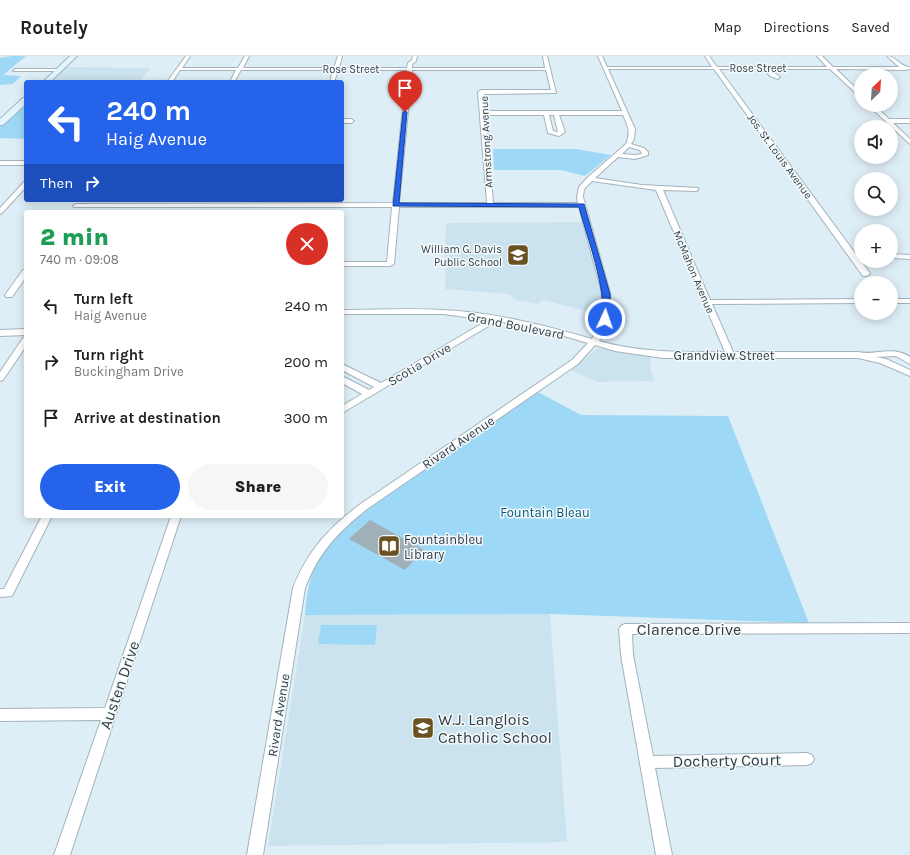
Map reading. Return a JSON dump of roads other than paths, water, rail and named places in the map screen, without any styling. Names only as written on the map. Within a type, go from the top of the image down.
[{"type":"street","points":[[48,80],[74,56]]},
{"type":"street","points":[[170,80],[188,56]]},
{"type":"street","points":[[233,80],[247,56]]},
{"type":"street","points":[[333,80],[340,56]]},
{"type":"street","points":[[407,56],[406,61],[410,66]]},
{"type":"street","points":[[344,264],[390,264],[410,66],[414,62],[415,56]]},
{"type":"street","name":"Armstrong Avenue","points":[[490,205],[481,92],[554,92],[545,56]]},
{"type":"street","points":[[600,56],[632,129],[631,139],[628,145],[642,149],[645,152],[645,155],[642,157],[618,155]]},
{"type":"street","name":"Jos. St. Louis Avenue","points":[[707,56],[866,274]]},
{"type":"street","points":[[820,56],[854,89]]},
{"type":"street","points":[[890,56],[907,68],[910,72]]},
{"type":"street","name":"Rose Street","points":[[178,69],[336,69],[410,66],[548,69]]},
{"type":"street","name":"Rose Street","points":[[605,68],[907,68]]},
{"type":"street","points":[[765,68],[772,75],[778,78]]},
{"type":"street","points":[[15,70],[59,70]]},
{"type":"street","points":[[0,123],[24,102]]},
{"type":"street","points":[[482,112],[625,113]]},
{"type":"street","points":[[878,112],[886,120]]},
{"type":"street","points":[[546,113],[550,132],[559,134],[562,132],[556,113]]},
{"type":"street","points":[[344,121],[351,121]]},
{"type":"street","points":[[898,121],[910,121]]},
{"type":"street","points":[[898,131],[910,142]]},
{"type":"street","name":"Rivard Avenue","points":[[255,855],[299,588],[313,555],[335,530],[363,507],[575,362],[587,350],[605,319],[607,309],[606,294],[580,198],[581,188],[589,179],[628,145]]},
{"type":"street","points":[[0,163],[24,163]]},
{"type":"street","points":[[589,179],[635,187],[659,189],[696,189]]},
{"type":"street","points":[[0,212],[24,185]]},
{"type":"street","name":"McMahon Avenue","points":[[659,189],[730,355]]},
{"type":"street","points":[[74,209],[161,206],[582,205]]},
{"type":"street","points":[[898,256],[910,256]]},
{"type":"street","points":[[9,295],[24,275]]},
{"type":"street","points":[[898,301],[910,301]]},
{"type":"street","points":[[707,302],[854,302]]},
{"type":"street","name":"Grand Boulevard","points":[[344,312],[443,312],[496,318],[541,327],[592,342]]},
{"type":"street","name":"Scotia Drive","points":[[344,409],[496,318]]},
{"type":"street","points":[[0,333],[24,332]]},
{"type":"street","name":"Grandview Street","points":[[592,342],[615,348],[663,354],[858,355],[887,352],[898,353],[910,361]]},
{"type":"street","points":[[0,378],[24,343]]},
{"type":"street","name":"Grandview Street","points":[[858,355],[883,362],[910,373]]},
{"type":"street","points":[[344,367],[380,386]]},
{"type":"street","points":[[344,380],[369,394]]},
{"type":"street","points":[[0,592],[8,593],[46,518]]},
{"type":"street","name":"Austen Drive","points":[[62,855],[175,518]]},
{"type":"street","name":"Clarence Drive","points":[[664,855],[627,655],[625,629],[910,628]]},
{"type":"street","points":[[0,715],[109,714]]},
{"type":"street","name":"Docherty Court","points":[[647,762],[807,759]]},
{"type":"place","name":"William G. Davis Public School","points":[[518,255]]},
{"type":"place","name":"Fountainbleu Library","points":[[389,546]]},
{"type":"place","name":"W.J. Langlois Catholic School","points":[[423,728]]},
{"type":"park label","name":"Fountain Bleau","points":[[545,512]]}]
